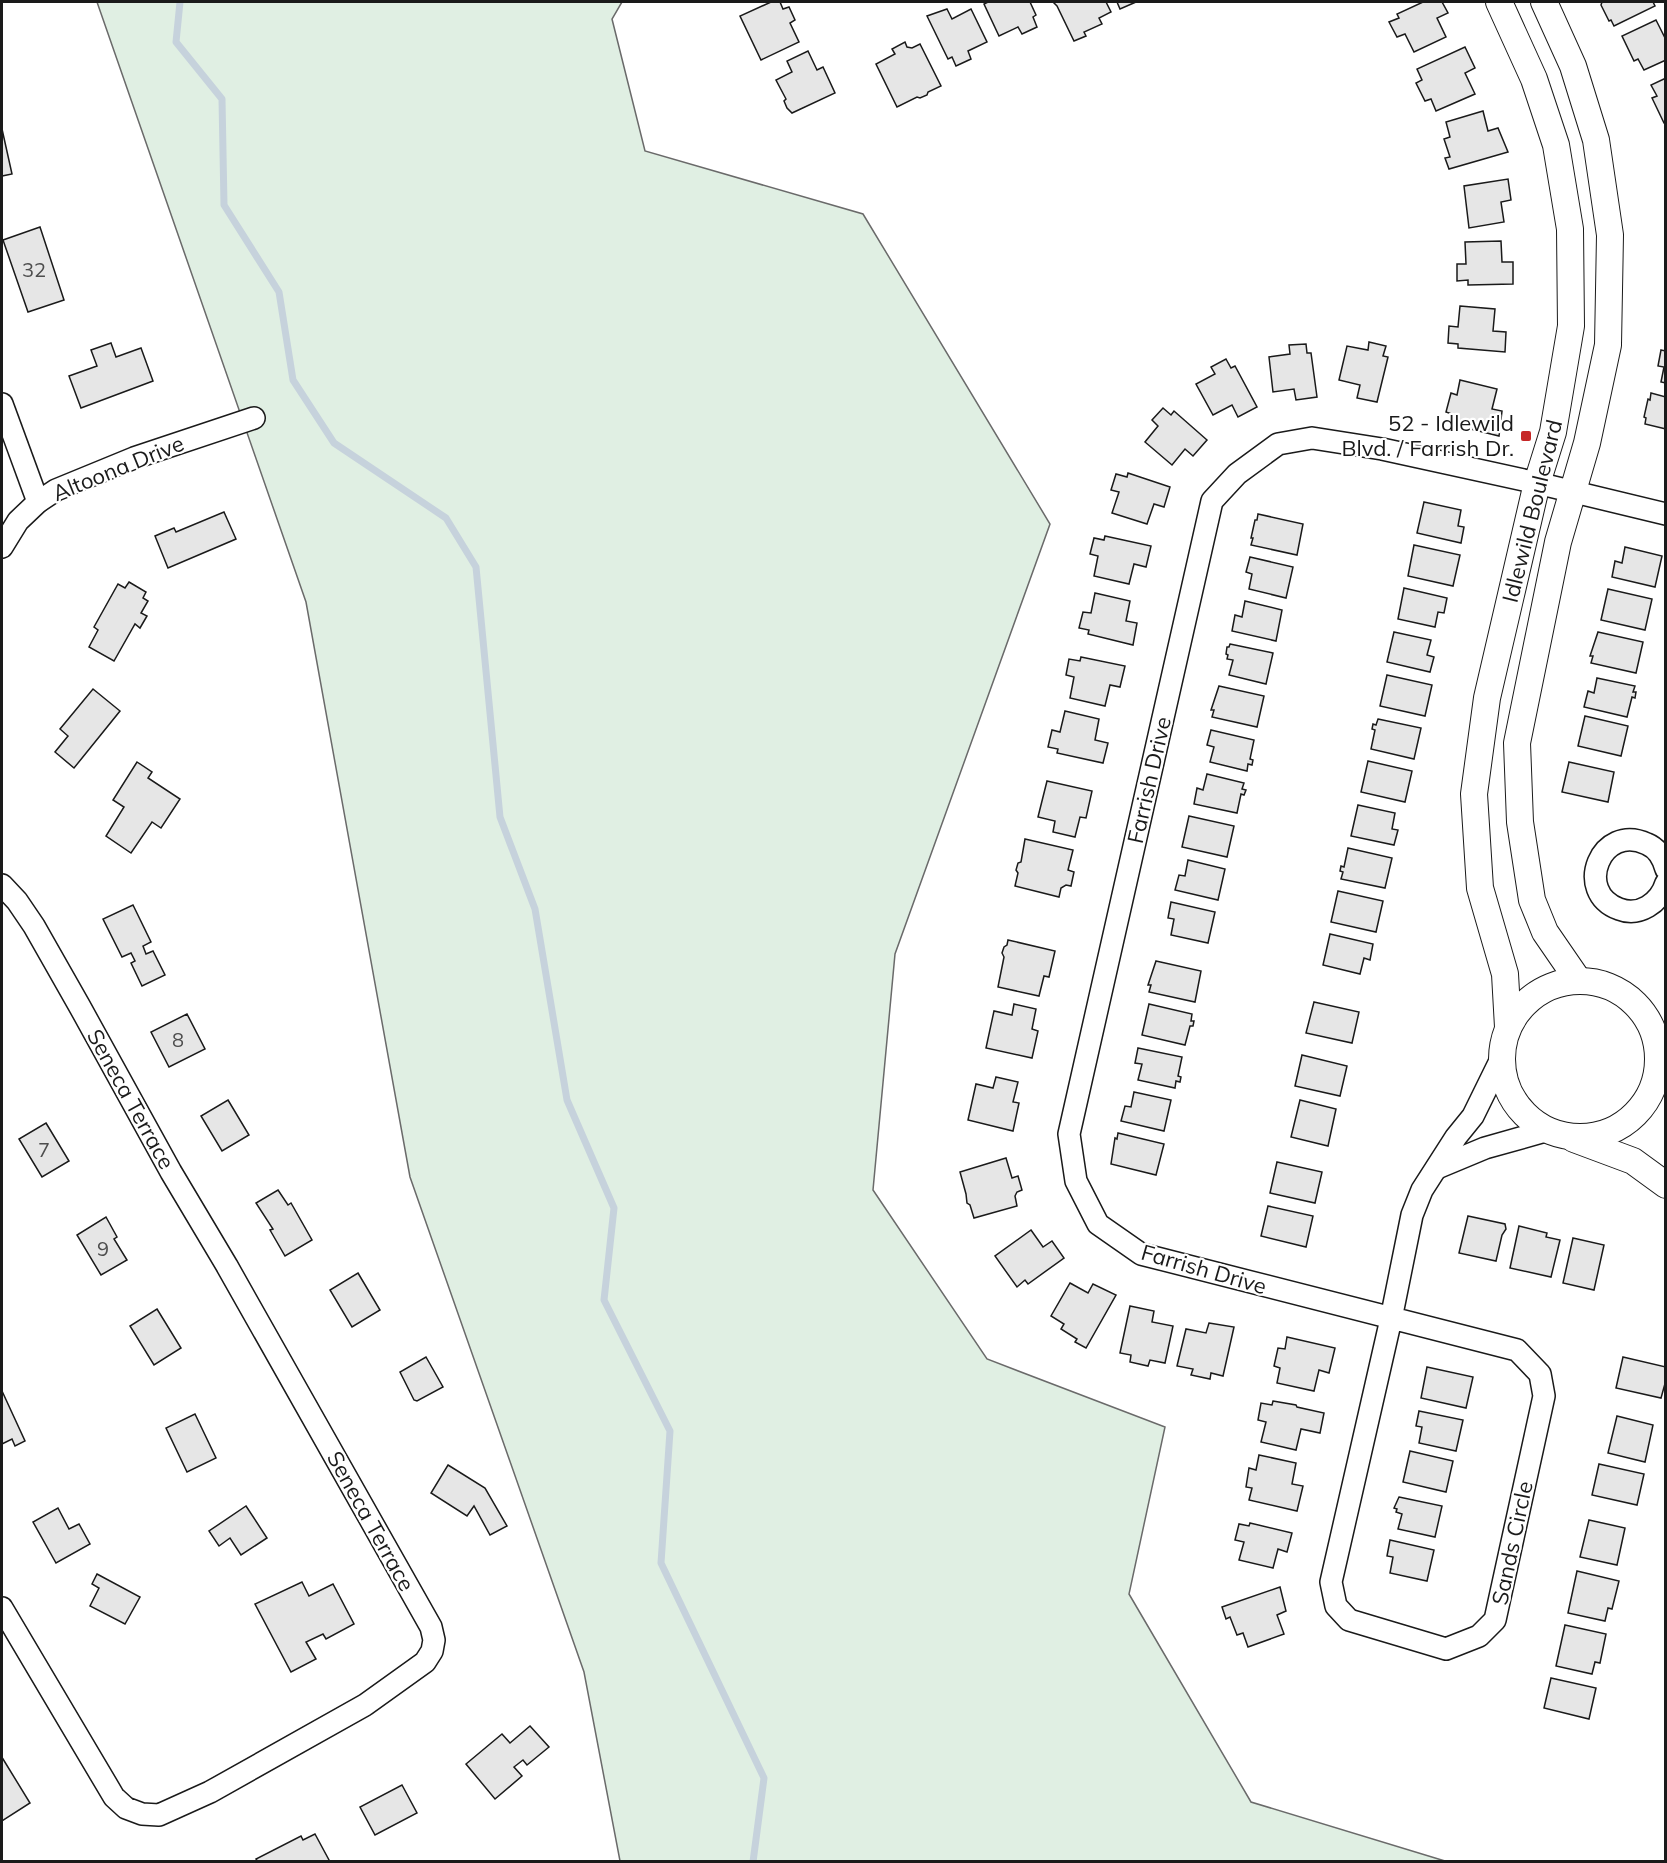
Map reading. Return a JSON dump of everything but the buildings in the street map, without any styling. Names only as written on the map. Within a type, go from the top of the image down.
[{"type":"street","name":"Idlewild Boulevard","points":[[1499,2],[1534,79],[1556,145],[1570,230],[1571,326],[1553,432],[1537,483],[1487,698],[1474,794],[1480,888],[1505,974],[1508,1027]]},
{"type":"street","name":"Idlewild Boulevard","points":[[1544,2],[1574,66],[1596,140],[1610,235],[1608,345],[1574,492],[1558,542],[1517,743],[1520,822],[1533,900],[1545,932],[1578,980]]},
{"type":"street","points":[[2,404],[38,502]]},
{"type":"street","name":"Altoona Drive","points":[[2,547],[18,521],[38,502],[56,490],[134,458],[254,418]]},
{"type":"street","name":"Farrish Drive","points":[[1391,1319],[1141,1254],[1098,1224],[1076,1181],[1069,1134],[1212,501],[1237,474],[1278,444],[1312,438],[1382,449],[1665,514]]},
{"type":"street","points":[[1663,855],[1639,840],[1627,840],[1615,843],[1605,850],[1598,860],[1595,872],[1600,895],[1608,904],[1630,912],[1652,905],[1660,897],[1665,883]]},
{"type":"street","name":"Seneca Terrace","points":[[2,885],[23,910],[80,1006],[171,1172],[227,1266],[431,1627],[434,1640],[432,1651],[425,1662],[365,1705],[210,1792],[159,1815],[142,1814],[126,1809],[114,1797],[2,1608]]},
{"type":"street","points":[[1665,1087],[1653,1029],[1641,1009],[1623,993],[1602,983],[1578,980],[1555,984],[1534,995],[1517,1011],[1508,1027],[1502,1059],[1506,1084],[1519,1108],[1538,1125],[1633,1161],[1665,1185]]},
{"type":"street","points":[[1437,1168],[1485,1148],[1556,1132],[1587,1137],[1610,1131],[1631,1118],[1647,1100],[1656,1077],[1658,1053]]},
{"type":"street","name":"Sands Circle","points":[[1391,1319],[1517,1350],[1539,1374],[1544,1396],[1495,1620],[1479,1636],[1446,1649],[1349,1620],[1336,1606],[1331,1582],[1391,1319],[1412,1215],[1422,1190],[1456,1137],[1473,1116],[1502,1059]]},
{"type":"green space","points":[[97,2],[622,2],[612,19],[645,151],[863,214],[1050,524],[895,954],[873,1190],[987,1359],[1165,1427],[1129,1594],[1251,1802],[1445,1861],[620,1861],[584,1672],[410,1177],[306,602]]},
{"type":"waterway","points":[[180,2],[176,42],[222,99],[224,205],[279,292],[293,380],[334,443],[446,518],[476,567],[500,817],[535,909],[567,1100],[614,1208],[604,1300],[670,1431],[661,1563],[764,1778],[753,1862]]},
{"type":"place","name":"52 - Idlewild Blvd. / Farrish Dr.","points":[[1526,436]]}]
